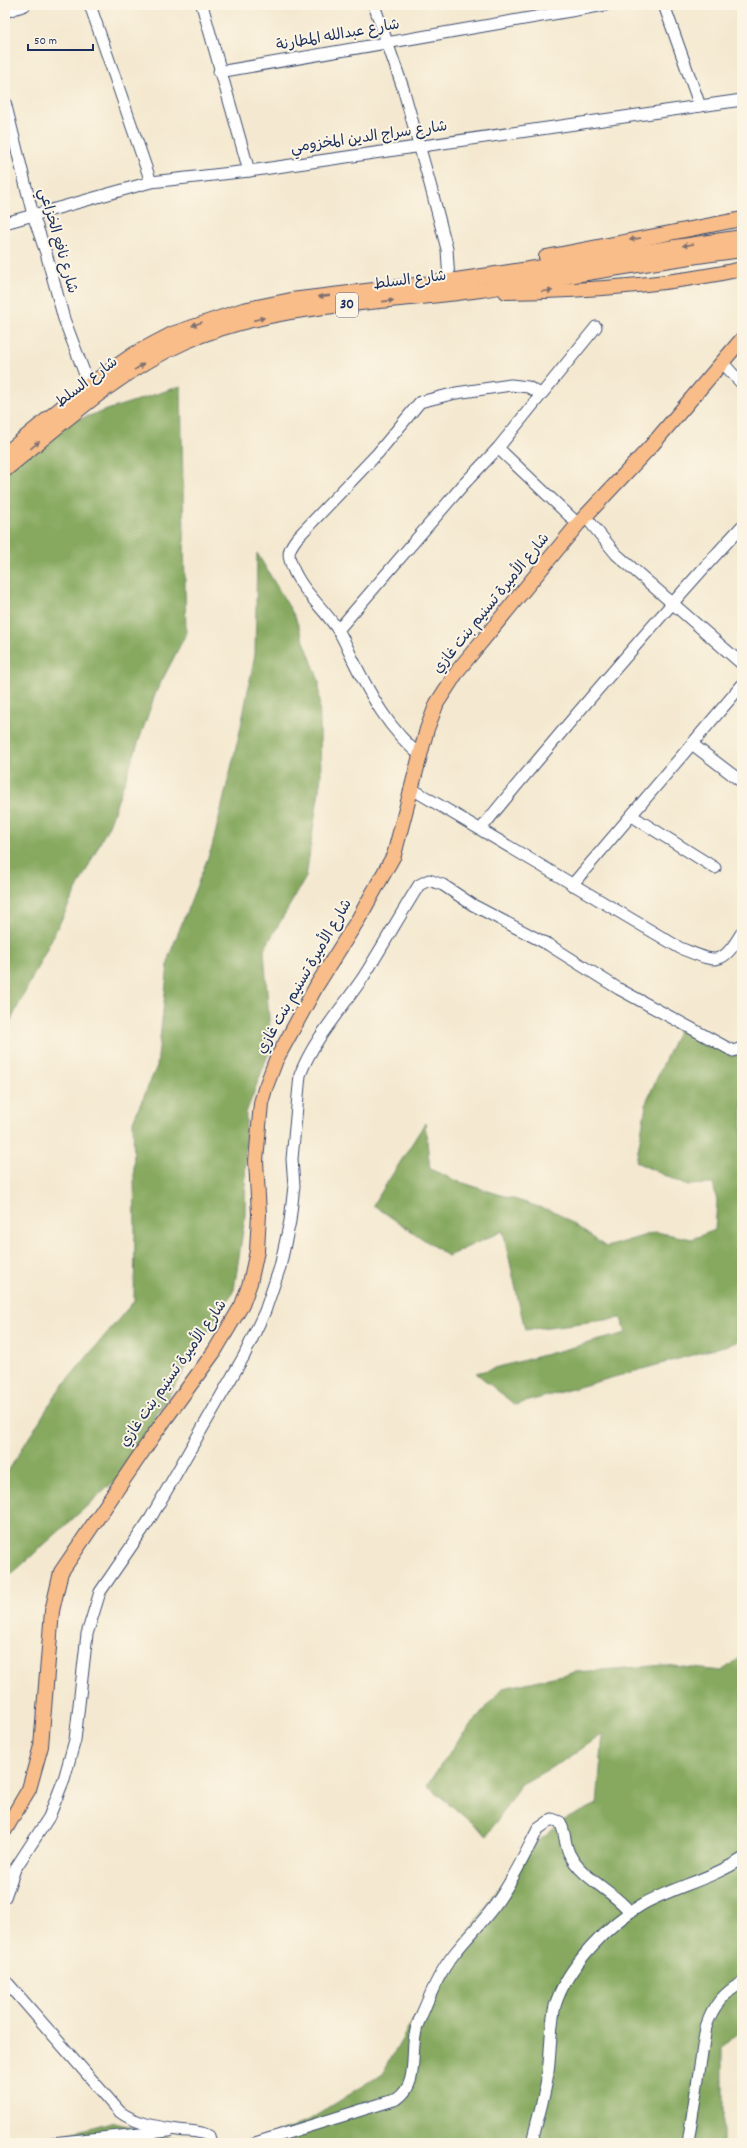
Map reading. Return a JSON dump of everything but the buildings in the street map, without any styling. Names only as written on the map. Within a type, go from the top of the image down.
[{"type":"main road","points":[[492,273],[526,261],[742,219]]},
{"type":"main road","name":"شارع السلط","points":[[5,470],[87,403],[154,357],[186,342],[222,328],[284,313],[480,290],[733,247],[742,237]]},
{"type":"main road","name":"شارع السلط","points":[[5,454],[89,385],[134,354],[172,334],[243,310],[291,300],[448,281],[492,273],[733,247]]},
{"type":"main road","points":[[480,290],[522,292],[602,289],[669,282],[742,269]]},
{"type":"main road","name":"شارع الأميرة تسنيم بنت غازي","points":[[5,1830],[29,1789],[42,1746],[52,1611],[62,1572],[153,1436],[214,1352],[242,1305],[250,1283],[257,1251],[259,1214],[256,1161],[261,1103],[265,1089],[276,1060],[317,986],[359,918],[391,860],[428,729],[437,703],[459,668],[582,520],[652,445],[742,339]]},
{"type":"street","points":[[5,12],[25,5]]},
{"type":"street","points":[[90,5],[151,182]]},
{"type":"street","points":[[202,5],[219,72],[248,171]]},
{"type":"street","points":[[374,5],[420,146],[447,249],[448,281]]},
{"type":"street","name":"شارع عبدالله المطارنة","points":[[219,72],[605,5]]},
{"type":"street","points":[[664,5],[700,106]]},
{"type":"street","points":[[738,101],[742,109]]},
{"type":"street","name":"شارع سراج الدين المخزومي","points":[[5,223],[151,182],[248,171],[738,101]]},
{"type":"street","name":"شارع نافع الخزاعي","points":[[5,102],[34,215],[64,319],[89,385]]},
{"type":"street","points":[[338,630],[463,485],[498,448],[596,327]]},
{"type":"street","points":[[722,362],[742,384]]},
{"type":"street","points":[[421,756],[405,743],[382,714],[338,630],[293,570],[288,554],[297,538],[378,453],[420,402],[456,393],[511,385],[528,388],[541,394]]},
{"type":"street","points":[[498,448],[582,520],[616,554],[742,664]]},
{"type":"street","points":[[481,829],[508,794],[672,603],[742,526]]},
{"type":"street","points":[[572,885],[742,685]]},
{"type":"street","points":[[692,744],[742,782]]},
{"type":"street","points":[[412,789],[680,948],[710,959],[723,958],[742,932]]},
{"type":"street","points":[[632,816],[714,868]]},
{"type":"street","points":[[5,1897],[15,1869],[49,1817],[64,1780],[75,1740],[87,1634],[100,1592],[150,1519],[244,1356],[265,1311],[280,1267],[290,1221],[294,1186],[292,1151],[300,1076],[305,1063],[320,1037],[363,977],[419,885],[429,880],[442,885],[474,905],[549,945],[619,989],[659,1011],[733,1051],[742,1048]]},
{"type":"street","points":[[255,2143],[398,2099],[408,2091],[413,2072],[412,2049],[416,2031],[437,1980],[453,1955],[499,1899],[538,1829],[547,1821],[552,1819],[560,1822],[570,1855],[576,1864],[596,1884],[622,1901],[630,1912]]},
{"type":"street","points":[[532,2143],[540,2116],[548,2074],[555,2006],[570,1974],[610,1928],[630,1912],[644,1904],[742,1859]]},
{"type":"street","points":[[5,1980],[120,2112],[134,2120],[178,2130],[205,2134],[209,2136],[212,2143]]},
{"type":"street","points":[[688,2143],[706,2027],[711,2012],[723,1998],[742,1983]]},
{"type":"street","points":[[52,2143],[178,2130]]},
{"type":"green space","points":[[181,386],[186,634],[156,692],[110,823],[5,1032],[5,452],[39,432]]},
{"type":"green space","points":[[257,553],[295,617],[319,681],[321,777],[306,877],[264,950],[271,1047],[246,1113],[245,1217],[234,1290],[117,1479],[5,1580],[5,1476],[58,1391],[134,1301],[135,1232],[133,1121],[157,1066],[169,956],[212,847],[240,731],[255,654]]},
{"type":"green space","points":[[683,1020],[732,1057],[742,1038],[742,1341],[515,1405],[476,1373],[626,1333],[621,1318],[525,1330],[503,1231],[448,1256],[373,1205],[425,1123],[430,1169],[457,1181],[558,1213],[606,1247],[656,1232],[692,1239],[715,1230],[717,1201],[713,1184],[685,1185],[636,1162],[647,1100]]},
{"type":"green space","points":[[742,1655],[742,2030],[723,2047],[723,2143],[244,2143],[306,2122],[382,2074],[416,2015],[470,1930],[522,1854],[566,1819],[597,1804],[603,1734],[567,1759],[520,1785],[487,1836],[427,1785],[459,1739],[503,1688],[576,1672],[664,1665],[722,1671]]},
{"type":"green space","points":[[111,2122],[196,2143],[44,2143],[60,2136]]}]
